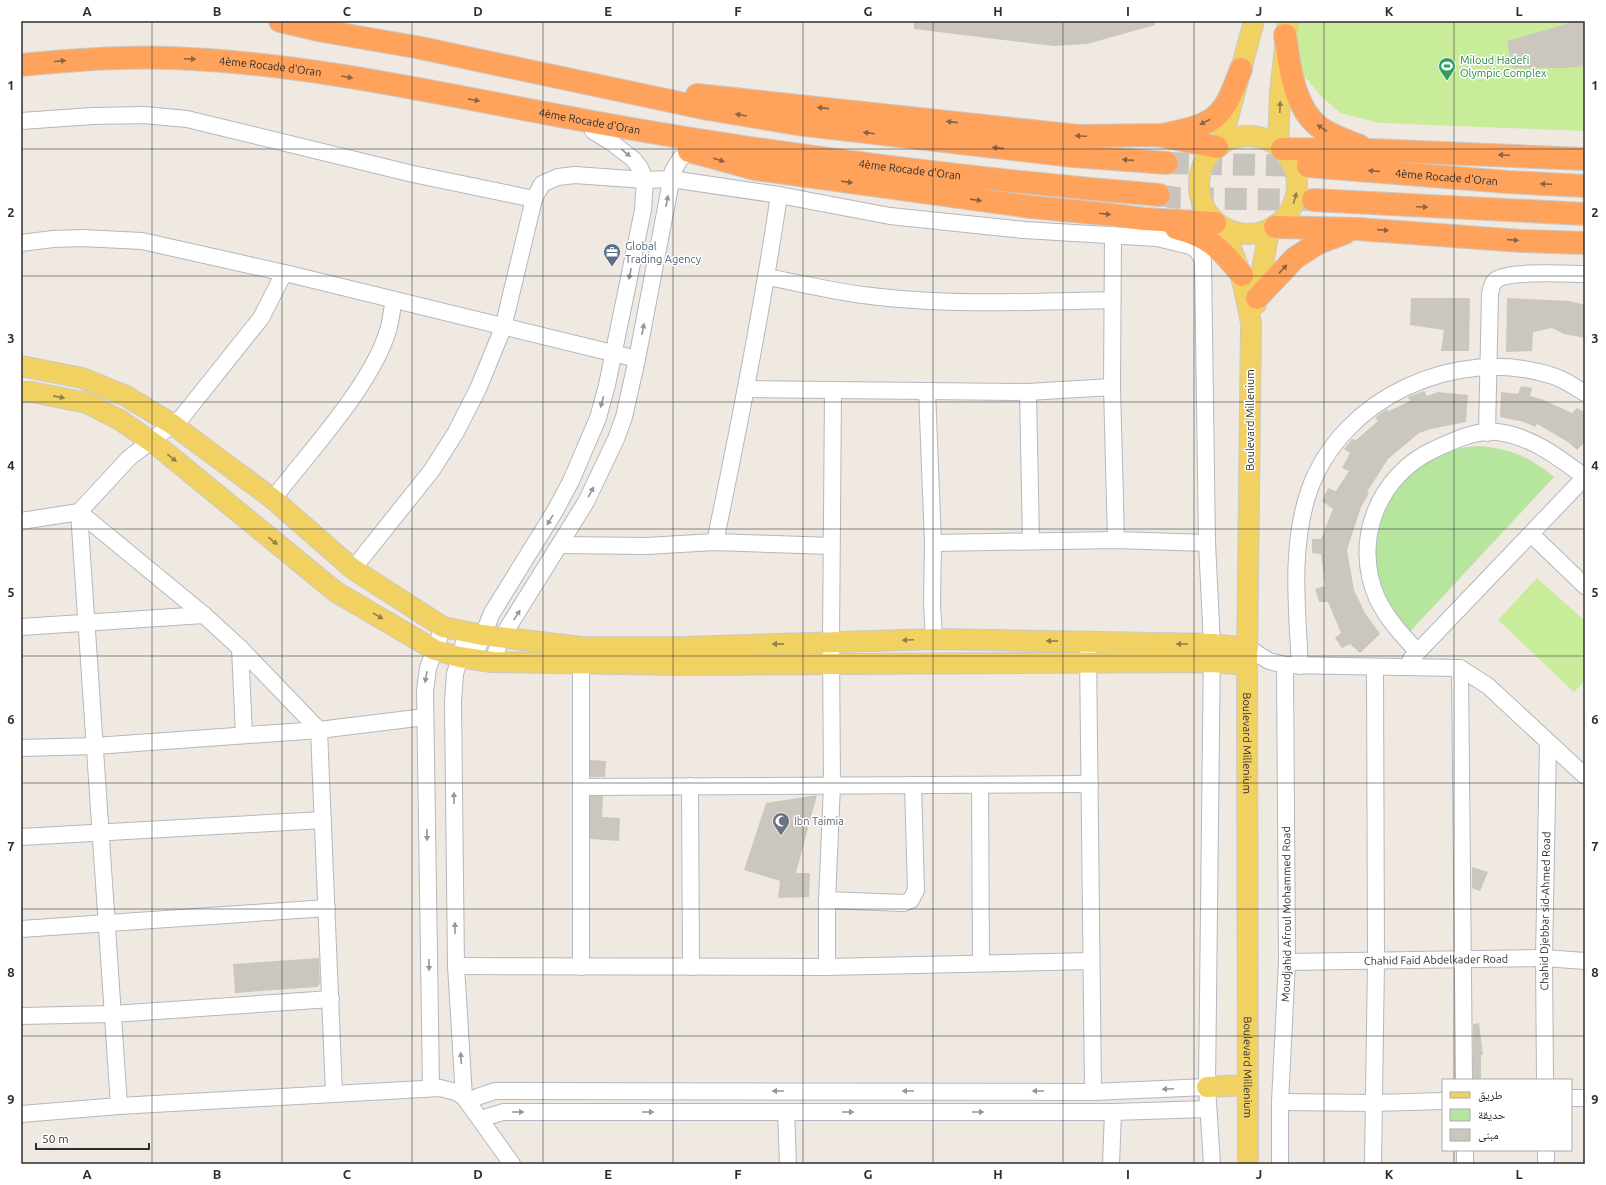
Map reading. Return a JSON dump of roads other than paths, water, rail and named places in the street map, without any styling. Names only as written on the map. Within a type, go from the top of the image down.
[{"type":"highway","points":[[280,21],[612,88],[708,109],[797,124],[1073,156],[1167,163]]},
{"type":"highway","points":[[1287,28],[1292,74],[1303,107],[1310,118],[1320,127],[1336,137],[1370,150]]},
{"type":"highway","name":"4ème Rocade d'Oran","points":[[21,65],[64,60],[169,58],[223,61],[284,67],[735,147],[999,181],[1159,195]]},
{"type":"highway","points":[[1157,136],[1193,128],[1210,121],[1222,112],[1230,100],[1242,69]]},
{"type":"highway","points":[[612,88],[730,97],[1079,136],[1157,136],[1219,146]]},
{"type":"highway","points":[[547,114],[568,124],[593,131],[690,151],[755,169],[1023,206],[1144,219],[1219,225]]},
{"type":"highway","points":[[1280,148],[1370,150],[1585,159]]},
{"type":"highway","name":"4ème Rocade d'Oran","points":[[1308,166],[1507,182],[1585,186]]},
{"type":"highway","points":[[1313,200],[1585,214]]},
{"type":"highway","points":[[1144,219],[1192,232],[1211,241],[1224,253],[1242,275]]},
{"type":"highway","points":[[1272,229],[1357,229],[1521,241],[1585,243]]},
{"type":"highway","points":[[1258,298],[1284,268],[1306,250],[1318,243],[1357,229]]},
{"type":"main road","points":[[1219,146],[1242,69],[1254,21]]},
{"type":"main road","points":[[1280,148],[1280,92],[1287,28]]},
{"type":"main road","points":[[1219,225],[1233,233],[1245,235],[1258,234],[1272,229],[1286,217],[1294,204],[1297,190],[1296,175],[1291,161],[1280,148],[1265,139],[1250,136],[1235,138],[1219,146],[1206,160],[1200,176],[1199,193],[1205,209],[1219,225],[1233,248],[1242,275],[1251,323]]},
{"type":"main road","points":[[1251,323],[1258,298],[1272,229]]},
{"type":"main road","name":"Boulevard Millenium","points":[[1248,1164],[1248,657],[1251,323]]},
{"type":"main road","points":[[21,366],[82,378],[126,396],[172,424],[273,499],[353,569],[443,627],[502,637],[581,655],[831,665],[1089,663],[1212,653]]},
{"type":"main road","points":[[21,392],[32,392],[87,402],[120,420],[150,441],[336,592],[435,650],[475,659],[934,639],[1087,641],[1248,657]]},
{"type":"main road","points":[[1207,1087],[1247,1085]]},
{"type":"street","points":[[21,121],[93,116],[144,115],[187,119],[413,174],[534,199]]},
{"type":"street","points":[[475,659],[475,633],[498,603],[538,541],[571,481],[598,418],[613,354],[643,210],[645,180],[640,168],[633,159],[611,142],[593,131]]},
{"type":"street","points":[[467,1100],[456,966],[453,702],[455,674],[502,637],[561,545],[597,482],[624,417],[637,359],[671,178],[676,165],[690,151]]},
{"type":"street","points":[[353,569],[436,464],[456,432],[478,389],[503,328],[534,199],[542,184],[558,177],[575,175],[645,180],[671,178],[780,195],[890,216],[1024,230],[1157,238],[1183,243],[1196,249],[1203,260],[1208,543],[1212,653],[1207,1087],[1212,1164]]},
{"type":"street","points":[[715,542],[767,277],[780,195]]},
{"type":"street","points":[[1113,235],[1111,300],[1116,540]]},
{"type":"street","points":[[21,242],[82,238],[142,241],[284,273],[503,328],[637,359]]},
{"type":"street","points":[[21,521],[79,512],[129,458],[182,417],[261,318],[284,273]]},
{"type":"street","points":[[1487,433],[1490,367],[1490,294],[1497,280],[1514,274],[1585,274]]},
{"type":"street","points":[[767,277],[863,295],[914,299],[1035,302],[1111,300]]},
{"type":"street","points":[[273,499],[362,382],[379,351],[389,328],[394,300]]},
{"type":"street","name":"Moudjahid Afroul Mohammed Road","points":[[1280,1164],[1280,1102],[1287,962],[1296,578],[1299,539],[1309,491],[1321,466],[1339,437],[1361,416],[1401,389],[1434,375],[1490,367],[1532,369],[1552,375],[1585,393]]},
{"type":"street","points":[[746,389],[1028,392],[1112,387]]},
{"type":"street","points":[[828,967],[827,900],[832,785],[831,546],[833,390]]},
{"type":"street","points":[[927,391],[933,543],[932,603],[934,639]]},
{"type":"street","points":[[1028,392],[1031,541]]},
{"type":"street","points":[[1403,667],[1585,477],[1553,453],[1523,438],[1497,432],[1453,440],[1419,456],[1394,478],[1378,502],[1371,524],[1368,550],[1371,577],[1377,598],[1390,622],[1417,651]]},
{"type":"street","points":[[79,512],[204,615],[240,648],[319,730],[334,1093]]},
{"type":"street","points":[[79,512],[119,1106]]},
{"type":"street","points":[[1531,534],[1585,586]]},
{"type":"street","points":[[933,543],[1116,540],[1208,543]]},
{"type":"street","points":[[561,545],[646,546],[715,542],[831,546]]},
{"type":"street","points":[[21,627],[204,615]]},
{"type":"street","points":[[431,1088],[425,717],[426,679],[443,627]]},
{"type":"street","points":[[1087,641],[1089,663],[1093,1092]]},
{"type":"street","points":[[240,648],[244,735]]},
{"type":"street","points":[[581,655],[581,967]]},
{"type":"street","points":[[1248,657],[1269,662],[1293,665],[1460,668],[1471,673],[1488,686],[1585,776]]},
{"type":"street","points":[[1373,1164],[1376,961],[1375,667]]},
{"type":"street","points":[[1460,668],[1464,1079]]},
{"type":"street","points":[[21,748],[95,746],[319,730],[425,717]]},
{"type":"street","name":"Chahid Djebbar sid-Ahmed Road","points":[[1545,1079],[1544,958],[1548,742]]},
{"type":"street","points":[[581,787],[1090,784]]},
{"type":"street","points":[[827,900],[904,903],[911,900],[916,890],[913,785]]},
{"type":"street","points":[[980,785],[981,962]]},
{"type":"street","points":[[690,786],[691,967]]},
{"type":"street","points":[[21,837],[323,820]]},
{"type":"street","points":[[21,929],[327,908]]},
{"type":"street","name":"Chahid Faid Abdelkader Road","points":[[1287,962],[1544,958],[1585,961]]},
{"type":"street","points":[[456,966],[828,967],[981,962],[1091,961]]},
{"type":"street","points":[[21,1016],[113,1014],[331,999]]},
{"type":"street","points":[[467,1100],[495,1091],[819,1090],[1093,1092],[1207,1087]]},
{"type":"street","points":[[21,1114],[119,1106],[431,1088],[448,1090],[467,1100],[512,1164]]},
{"type":"street","points":[[819,1090],[819,1112]]},
{"type":"street","points":[[1572,1098],[1585,1098]]},
{"type":"street","points":[[1280,1102],[1375,1103],[1442,1101]]},
{"type":"street","points":[[481,1119],[503,1112],[1113,1112],[1208,1109]]},
{"type":"street","points":[[786,1112],[788,1164]]},
{"type":"street","points":[[1112,1164],[1113,1112]]},
{"type":"street","points":[[1465,1151],[1465,1164]]},
{"type":"street","points":[[1546,1151],[1546,1164]]},
{"type":"tunnel","points":[[1167,163],[1308,166]]},
{"type":"tunnel","points":[[1159,195],[1177,198],[1313,200]]},
{"type":"place","name":"Miloud Hadefi Olympic Complex","points":[[1447,81]]},
{"type":"place","name":"Global Trading Agency","points":[[612,267]]},
{"type":"place","name":"Ibn Taimia","points":[[781,836]]}]
